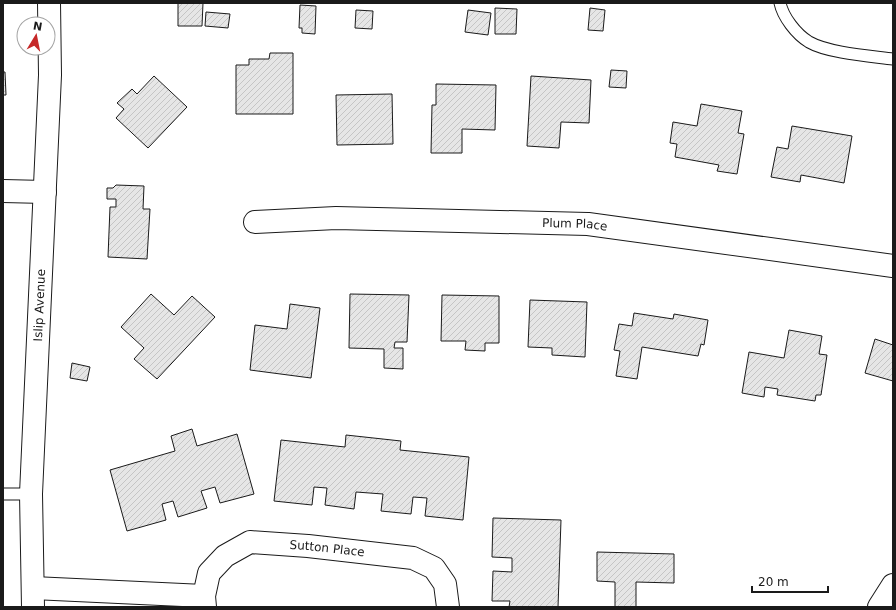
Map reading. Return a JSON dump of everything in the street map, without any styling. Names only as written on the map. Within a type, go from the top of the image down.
[{"type":"street","name":"Islip Avenue","points":[[33,598],[31,494],[50,75],[49,3]]},
{"type":"street","points":[[3,191],[45,192]]},
{"type":"street","name":"Plum Place","points":[[255,222],[336,218],[588,224],[893,266]]},
{"type":"street","name":"Sutton Place","points":[[33,598],[204,601],[209,573],[224,556],[250,542],[308,546],[413,558],[434,568],[445,584],[448,607]]},
{"type":"street","points":[[879,607],[893,585]]},
{"type":"lane","points":[[780,3],[781,10],[791,25],[808,42],[833,51],[893,59]]},
{"type":"lane","points":[[3,494],[31,494]]},
{"type":"building","points":[[178,3],[203,3],[202,26],[178,26]]},
{"type":"building","points":[[300,5],[316,6],[315,34],[302,33],[302,28],[299,28]]},
{"type":"building","points":[[495,8],[517,9],[516,34],[495,34]]},
{"type":"building","points":[[590,8],[605,10],[603,31],[588,30]]},
{"type":"building","points":[[356,10],[373,11],[372,29],[355,28]]},
{"type":"building","points":[[468,10],[491,13],[488,35],[465,32]]},
{"type":"building","points":[[206,12],[230,14],[228,28],[205,26]]},
{"type":"building","points":[[270,53],[293,53],[293,114],[236,114],[236,65],[249,65],[249,59],[269,59]]},
{"type":"building","points":[[611,70],[627,71],[626,88],[609,87]]},
{"type":"building","points":[[3,72],[5,72],[6,95],[3,95]]},
{"type":"building","points":[[154,76],[187,107],[148,148],[116,118],[124,109],[117,103],[132,89],[137,94]]},
{"type":"building","points":[[531,76],[591,80],[589,123],[561,122],[559,148],[527,146]]},
{"type":"building","points":[[436,84],[496,85],[495,130],[462,129],[462,153],[431,153],[432,105],[436,105]]},
{"type":"building","points":[[392,94],[393,144],[337,145],[336,95]]},
{"type":"building","points":[[701,104],[742,111],[738,133],[744,134],[737,174],[717,171],[719,165],[675,157],[677,144],[670,143],[673,122],[697,126]]},
{"type":"building","points":[[792,126],[852,136],[844,183],[801,175],[800,182],[771,177],[777,147],[788,149]]},
{"type":"building","points":[[116,185],[144,186],[143,209],[150,209],[147,259],[108,257],[110,207],[116,207],[116,199],[107,199],[107,188],[113,188]]},
{"type":"building","points":[[151,294],[174,315],[192,296],[215,317],[157,379],[134,359],[144,348],[121,327]]},
{"type":"building","points":[[350,294],[409,295],[407,342],[395,342],[394,348],[403,348],[403,369],[384,368],[384,349],[349,348]]},
{"type":"building","points":[[442,295],[499,296],[499,343],[485,343],[485,351],[465,350],[466,341],[441,341]]},
{"type":"building","points":[[530,300],[587,302],[585,357],[552,355],[552,348],[528,347]]},
{"type":"building","points":[[290,304],[320,308],[311,378],[250,370],[255,325],[287,329]]},
{"type":"building","points":[[634,313],[673,319],[674,314],[708,320],[704,345],[701,344],[698,356],[642,347],[637,379],[616,376],[620,351],[614,350],[619,324],[632,326]]},
{"type":"building","points":[[789,330],[822,336],[819,354],[827,355],[821,395],[816,395],[815,401],[777,395],[778,389],[765,387],[764,397],[742,393],[749,352],[784,358]]},
{"type":"building","points":[[875,339],[893,345],[893,381],[865,373]]},
{"type":"building","points":[[72,363],[90,367],[87,381],[70,378]]},
{"type":"building","points":[[192,429],[197,446],[237,434],[254,494],[220,503],[215,487],[201,491],[207,508],[178,517],[173,501],[162,504],[166,520],[127,531],[110,470],[175,451],[171,436]]},
{"type":"building","points":[[346,435],[401,441],[400,450],[469,457],[463,520],[425,516],[427,498],[413,497],[411,514],[381,511],[383,494],[356,492],[354,509],[325,505],[327,488],[314,487],[312,505],[274,501],[281,440],[345,447]]},
{"type":"building","points":[[493,518],[561,520],[558,607],[509,607],[510,601],[492,601],[493,571],[512,572],[512,558],[492,557]]},
{"type":"building","points":[[597,552],[674,554],[674,583],[636,582],[636,607],[615,607],[615,582],[597,581]]}]
